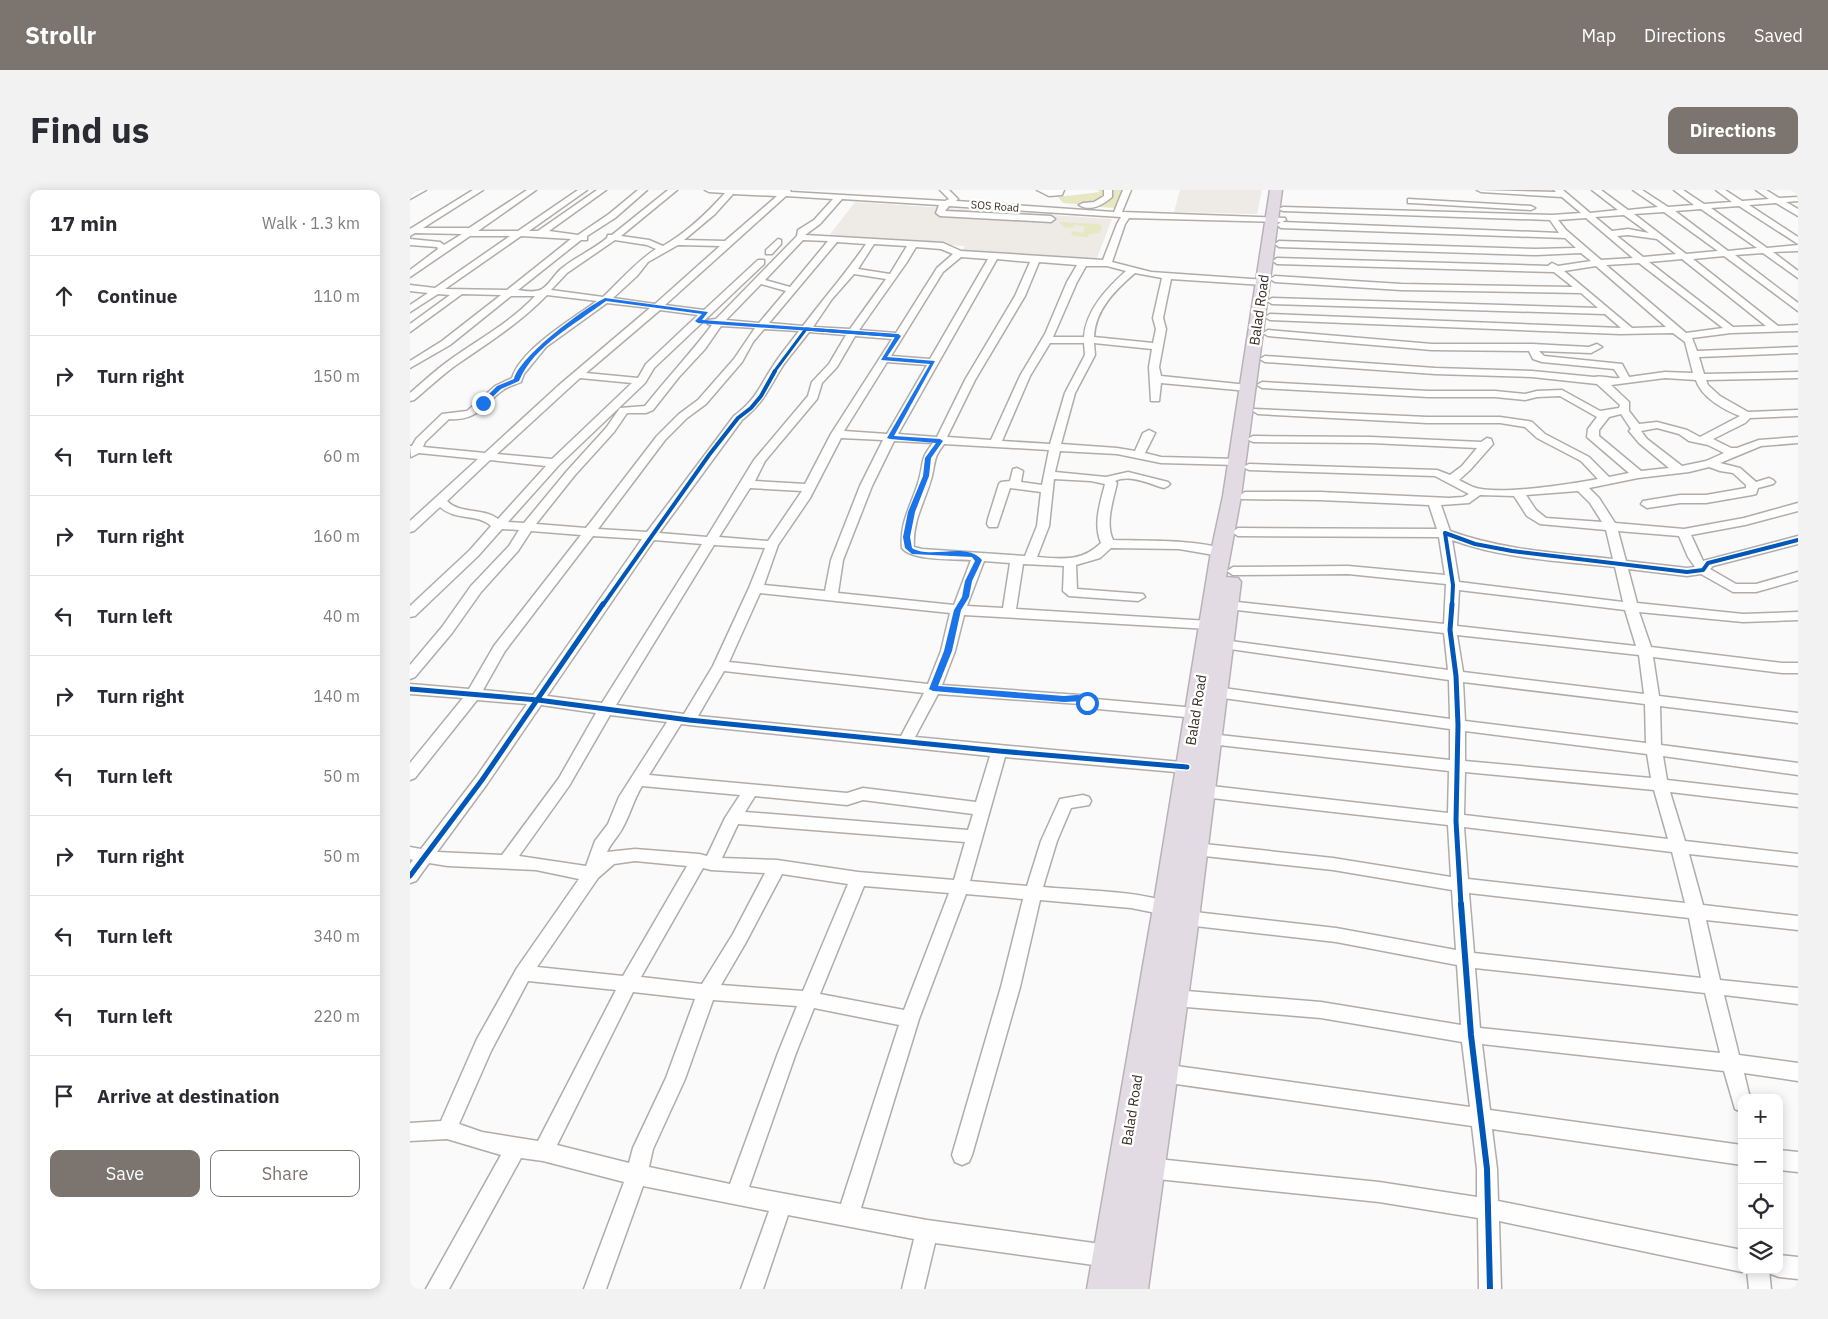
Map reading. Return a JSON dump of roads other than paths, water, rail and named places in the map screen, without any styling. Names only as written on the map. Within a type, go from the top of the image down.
[{"type":"highway","name":"Balad Road","points":[[1132,1289],[1148,1168],[1186,918],[1238,532],[1245,496],[1243,465],[1253,439],[1258,411],[1255,386],[1265,359],[1276,252]]},
{"type":"highway","name":"Balad Road","points":[[1103,1289],[1166,908],[1220,552],[1243,465],[1276,252]]},
{"type":"street","points":[[410,197],[422,190]]},
{"type":"street","points":[[411,232],[479,190]]},
{"type":"street","points":[[410,274],[532,190]]},
{"type":"street","points":[[410,309],[582,190]]},
{"type":"street","points":[[540,234],[602,190]]},
{"type":"street","points":[[410,365],[446,343],[578,238],[594,229],[643,190]]},
{"type":"street","points":[[410,398],[447,367],[495,335],[546,292],[564,271],[599,249],[673,190]]},
{"type":"street","name":"SOS Road","points":[[709,190],[847,194],[948,203],[1061,206],[1122,215],[1276,252]]},
{"type":"street","points":[[944,190],[954,199],[940,213],[1094,222]]},
{"type":"street","points":[[1042,190],[1046,194],[1057,192],[1061,206],[1097,205],[1108,197],[1108,190]]},
{"type":"street","points":[[1106,263],[1121,224],[1127,190]]},
{"type":"street","points":[[1409,190],[1413,214]]},
{"type":"street","points":[[1481,190],[1560,193],[1640,260],[1731,330]]},
{"type":"street","points":[[1596,190],[1661,238],[1776,329]]},
{"type":"street","points":[[1637,190],[1681,219],[1798,308]]},
{"type":"street","points":[[1678,190],[1798,275]]},
{"type":"street","points":[[1720,190],[1798,241]]},
{"type":"street","points":[[1760,190],[1798,213]]},
{"type":"street","points":[[412,451],[446,416],[469,415],[499,387],[517,380],[519,373],[542,345],[605,300],[634,274],[645,260],[676,242],[712,212],[732,191]]},
{"type":"street","points":[[410,528],[562,388],[787,192]]},
{"type":"street","points":[[410,674],[447,630],[476,589],[514,548],[528,526],[571,473],[610,430],[624,410],[649,408],[675,375],[701,347],[718,323],[786,254],[801,237],[801,232],[817,222],[847,194]]},
{"type":"street","points":[[801,237],[943,246],[959,254],[1106,263],[1150,275],[1166,276],[1276,252],[1413,214],[1552,218],[1798,199]]},
{"type":"street","points":[[1411,201],[1530,208]]},
{"type":"street","points":[[1552,218],[1557,227],[1690,341],[1696,366],[1704,386],[1710,393],[1736,411],[1747,415],[1798,413]]},
{"type":"street","points":[[411,232],[540,234],[649,242],[663,248]]},
{"type":"street","points":[[1608,234],[1628,232],[1661,238]]},
{"type":"street","points":[[1276,252],[1568,236]]},
{"type":"street","points":[[410,774],[474,694],[499,649],[661,438],[702,402],[738,360],[749,341],[835,239]]},
{"type":"street","points":[[410,876],[418,854],[538,700],[650,535],[727,431],[761,396],[780,364],[829,297],[852,271],[872,241]]},
{"type":"street","points":[[410,242],[436,244],[440,245],[443,250]]},
{"type":"street","points":[[676,242],[726,244]]},
{"type":"street","points":[[410,613],[474,553],[497,525],[555,463],[641,381],[650,366],[761,262],[778,242]]},
{"type":"street","points":[[506,862],[564,782],[606,709],[747,484],[760,460],[813,397],[817,382],[833,366],[841,349],[913,244]]},
{"type":"street","points":[[1276,252],[1396,265],[1555,269],[1599,263],[1798,248]]},
{"type":"street","points":[[1276,252],[1536,252],[1584,250]]},
{"type":"street","points":[[769,252],[786,254]]},
{"type":"street","points":[[1276,252],[1401,287],[1584,290]]},
{"type":"street","points":[[1276,252],[1404,306],[1606,311]]},
{"type":"street","points":[[1276,252],[1405,322],[1681,333],[1798,328]]},
{"type":"street","points":[[1276,252],[1432,347],[1532,347],[1591,350],[1597,347]]},
{"type":"street","points":[[1536,252],[1630,330]]},
{"type":"street","points":[[592,874],[603,841],[615,827],[625,801],[637,780],[698,701],[720,666],[756,588],[772,545],[809,488],[837,434],[883,359],[922,302],[940,270],[959,254]]},
{"type":"street","points":[[832,596],[836,560],[866,486],[890,438],[994,256]]},
{"type":"street","points":[[1036,259],[1020,296],[970,380],[940,441],[928,458],[926,476],[912,512],[907,537],[908,548],[912,552],[922,553],[974,555],[1070,563],[1096,555],[1108,544],[1179,545],[1220,552]]},
{"type":"street","points":[[761,262],[775,264]]},
{"type":"street","points":[[994,445],[1025,376],[1047,340],[1077,270],[1083,263]]},
{"type":"street","points":[[1396,265],[1404,296],[1405,322]]},
{"type":"street","points":[[852,271],[892,277]]},
{"type":"street","points":[[1009,613],[1024,559],[1043,526],[1054,447],[1070,393],[1090,355],[1090,324],[1101,303],[1119,281],[1132,271]]},
{"type":"street","points":[[1155,399],[1156,379],[1154,367],[1161,329],[1158,318],[1166,276]]},
{"type":"street","points":[[760,281],[778,284],[781,288],[796,287]]},
{"type":"street","points":[[410,288],[437,291],[546,292],[656,308],[706,313]]},
{"type":"street","points":[[410,329],[461,291]]},
{"type":"street","points":[[698,321],[898,336]]},
{"type":"street","points":[[1047,340],[1089,340],[1157,346]]},
{"type":"street","points":[[1532,347],[1537,357],[1542,359],[1618,366],[1626,380]]},
{"type":"street","points":[[1694,354],[1798,350]]},
{"type":"street","points":[[1787,351],[1798,360]]},
{"type":"street","points":[[883,359],[933,362]]},
{"type":"street","points":[[1265,359],[1436,371],[1532,374],[1611,382],[1665,375],[1701,378],[1798,375]]},
{"type":"street","points":[[578,375],[641,381]]},
{"type":"street","points":[[1156,379],[1255,386],[1388,405],[1427,420],[1500,420],[1528,424],[1541,436],[1585,460],[1605,480],[1604,482]]},
{"type":"street","points":[[1598,380],[1625,404],[1624,411],[1637,429]]},
{"type":"street","points":[[1258,411],[1388,405],[1495,394],[1525,397],[1537,394],[1562,393],[1598,414],[1604,415],[1624,411]]},
{"type":"street","points":[[1604,415],[1598,426],[1594,429],[1593,437],[1638,475]]},
{"type":"street","points":[[1637,429],[1657,425],[1683,432],[1699,441],[1740,421],[1747,415]]},
{"type":"street","points":[[1637,429],[1634,431],[1643,441],[1680,470]]},
{"type":"street","points":[[1139,455],[1149,433]]},
{"type":"street","points":[[837,434],[1116,451],[1161,460],[1437,472],[1452,479],[1466,489],[1494,493],[1581,487],[1638,475],[1680,470],[1710,462],[1759,443],[1796,441]]},
{"type":"street","points":[[1253,439],[1485,441],[1466,468],[1452,479]]},
{"type":"street","points":[[1704,439],[1729,451],[1736,451]]},
{"type":"street","points":[[412,451],[555,463]]},
{"type":"street","points":[[1710,462],[1724,469],[1736,470],[1753,486]]},
{"type":"street","points":[[1015,485],[1017,471]]},
{"type":"street","points":[[1049,475],[1108,480],[1113,476],[1121,475],[1164,484]]},
{"type":"street","points":[[1108,480],[1111,484],[1103,521],[1103,533],[1108,544]]},
{"type":"street","points":[[1753,486],[1770,482]]},
{"type":"street","points":[[747,484],[809,488]]},
{"type":"street","points":[[993,524],[994,510],[1002,499],[1005,484],[1048,489]]},
{"type":"street","points":[[1647,504],[1680,499],[1732,496],[1744,491],[1752,491],[1753,486]]},
{"type":"street","points":[[1581,487],[1595,500],[1611,527],[1631,607],[1645,650],[1652,699],[1654,749],[1660,785],[1680,847],[1712,986],[1740,1094]]},
{"type":"street","points":[[1245,496],[1433,500],[1449,502],[1468,500],[1473,498],[1477,491]]},
{"type":"street","points":[[1518,492],[1538,519],[1684,533],[1745,521],[1798,507]]},
{"type":"street","points":[[1433,500],[1445,533],[1452,582],[1450,630],[1456,676],[1458,725],[1456,821],[1471,1035],[1489,1209],[1490,1289]]},
{"type":"street","points":[[440,501],[452,511],[469,516],[488,518],[497,525],[772,545]]},
{"type":"street","points":[[1238,532],[1445,533],[1475,544],[1512,551],[1687,572],[1703,570],[1708,563],[1798,540]]},
{"type":"street","points":[[1684,533],[1694,557],[1703,570],[1732,588],[1756,588],[1798,576]]},
{"type":"street","points":[[906,741],[933,689],[948,651],[958,610],[965,597],[969,581],[978,560],[974,555]]},
{"type":"street","points":[[1070,563],[1070,591],[1074,593],[1138,597]]},
{"type":"street","points":[[1233,570],[1348,570],[1452,582],[1631,607],[1743,618],[1798,616]]},
{"type":"street","points":[[756,588],[958,610],[1209,625]]},
{"type":"street","points":[[1228,605],[1645,650],[1782,668],[1798,668]]},
{"type":"street","points":[[1223,644],[1456,676],[1798,718]]},
{"type":"street","points":[[720,666],[933,689],[1064,699],[1088,699],[1087,703],[1196,713]]},
{"type":"street","points":[[410,689],[538,700],[683,719],[999,751],[1187,767]]},
{"type":"street","points":[[1216,692],[1654,749],[1798,770]]},
{"type":"street","points":[[1210,739],[1456,766],[1660,785],[1798,802]]},
{"type":"street","points":[[848,1215],[910,1019],[960,887],[999,751]]},
{"type":"street","points":[[637,780],[847,799],[863,794],[983,809]]},
{"type":"street","points":[[544,1151],[628,984],[752,789]]},
{"type":"street","points":[[1203,791],[1798,860]]},
{"type":"street","points":[[962,1154],[1003,1016],[1053,825],[1066,803],[1083,801]]},
{"type":"street","points":[[734,818],[779,820],[975,837]]},
{"type":"street","points":[[1195,849],[1333,864],[1460,885],[1798,923]]},
{"type":"street","points":[[418,854],[448,860],[536,864],[592,874]]},
{"type":"street","points":[[447,1130],[484,1045],[524,973],[592,874],[610,858],[635,854],[705,862],[777,867],[858,879],[1131,901],[1166,908]]},
{"type":"street","points":[[595,1289],[638,1175],[643,1148],[675,1079],[708,992],[739,939],[777,867]]},
{"type":"street","points":[[736,1195],[808,999],[858,879]]},
{"type":"street","points":[[1186,918],[1336,935],[1465,959],[1798,996]]},
{"type":"street","points":[[524,973],[708,992],[808,999],[910,1019]]},
{"type":"street","points":[[1174,998],[1321,1010],[1471,1035],[1732,1063],[1798,1072]]},
{"type":"street","points":[[1162,1073],[1738,1158]]},
{"type":"street","points":[[410,1132],[447,1130],[516,1148],[544,1151],[638,1175],[736,1195],[927,1231],[1108,1256]]},
{"type":"street","points":[[437,1289],[516,1148]]},
{"type":"street","points":[[1783,1160],[1798,1162]]},
{"type":"street","points":[[1148,1168],[1379,1192],[1489,1209],[1738,1260]]},
{"type":"street","points":[[752,1289],[782,1203]]},
{"type":"street","points":[[913,1289],[927,1231]]},
{"type":"street","points":[[1783,1266],[1798,1268]]},
{"type":"street","points":[[1758,1274],[1760,1289]]}]
